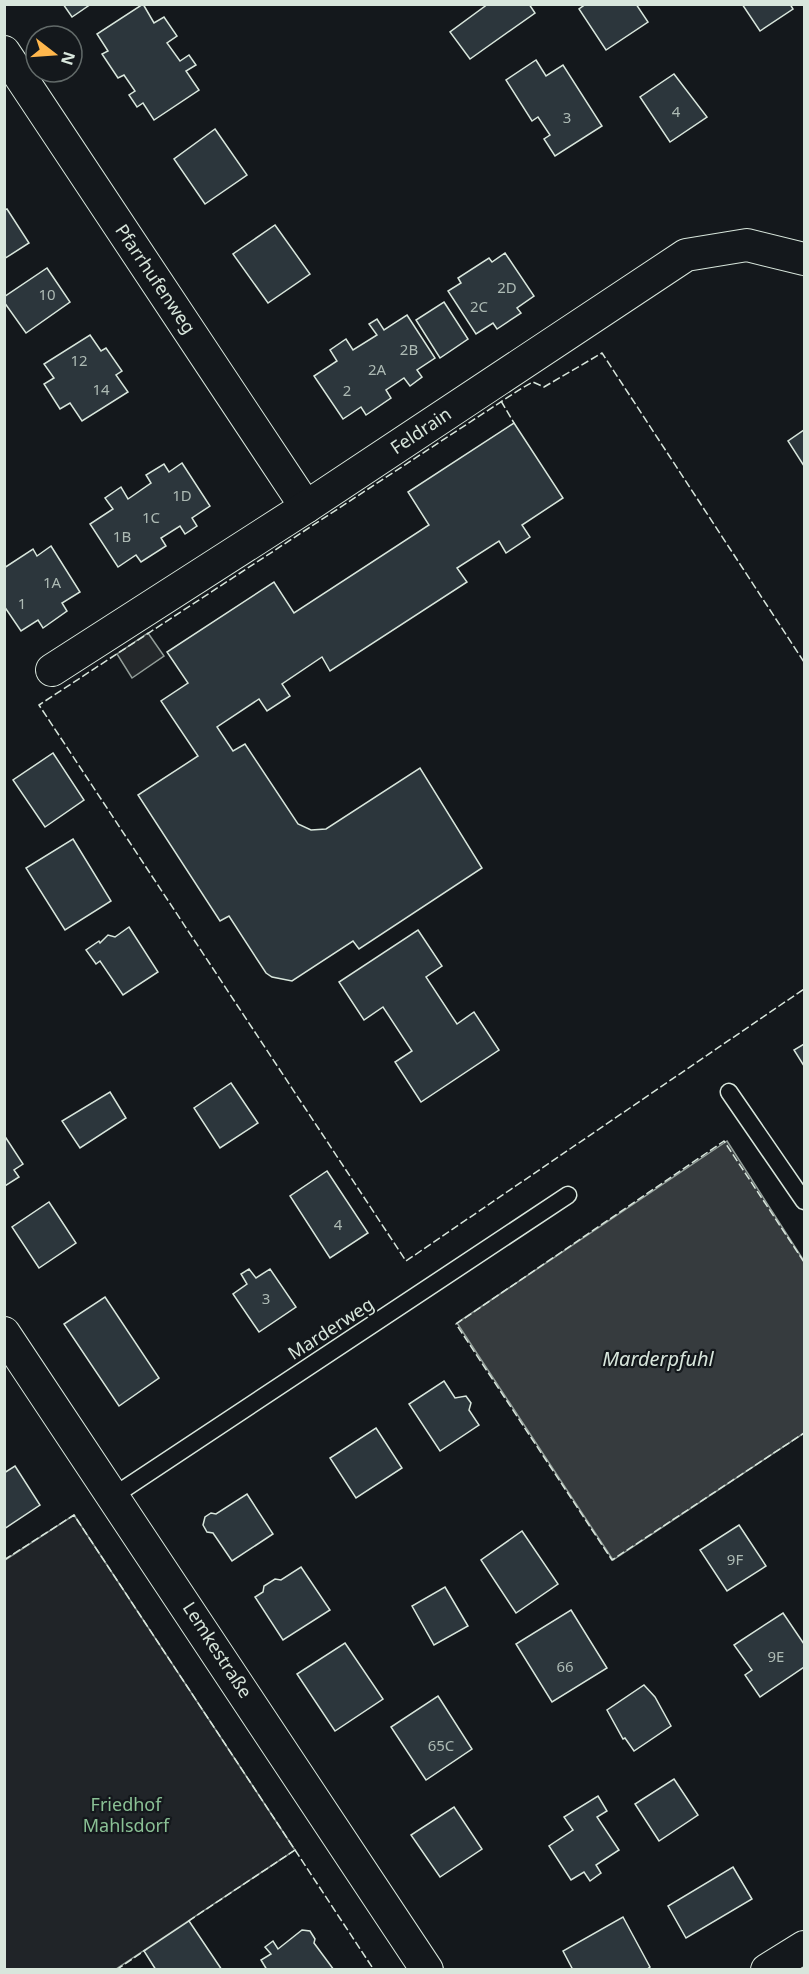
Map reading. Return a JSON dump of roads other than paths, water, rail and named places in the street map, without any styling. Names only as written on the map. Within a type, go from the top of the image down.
[{"type":"street","name":"Pfarrhufenweg","points":[[4,52],[306,507]]},
{"type":"street","name":"Feldrain","points":[[52,670],[306,507],[686,255],[747,245],[804,259]]},
{"type":"street","name":"Lemkestraße","points":[[4,1333],[115,1495],[427,1970]]},
{"type":"street","points":[[767,1970],[804,1947]]},
{"type":"lane","points":[[729,1092],[804,1201]]},
{"type":"lane","name":"Marderweg","points":[[115,1495],[568,1195]]},
{"type":"water","name":"Marderpfuhl","points":[[727,1141],[804,1261],[804,1433],[613,1560],[457,1323]]},
{"type":"park label","name":"Friedhof Mahlsdorf","points":[[126,1815]]}]
